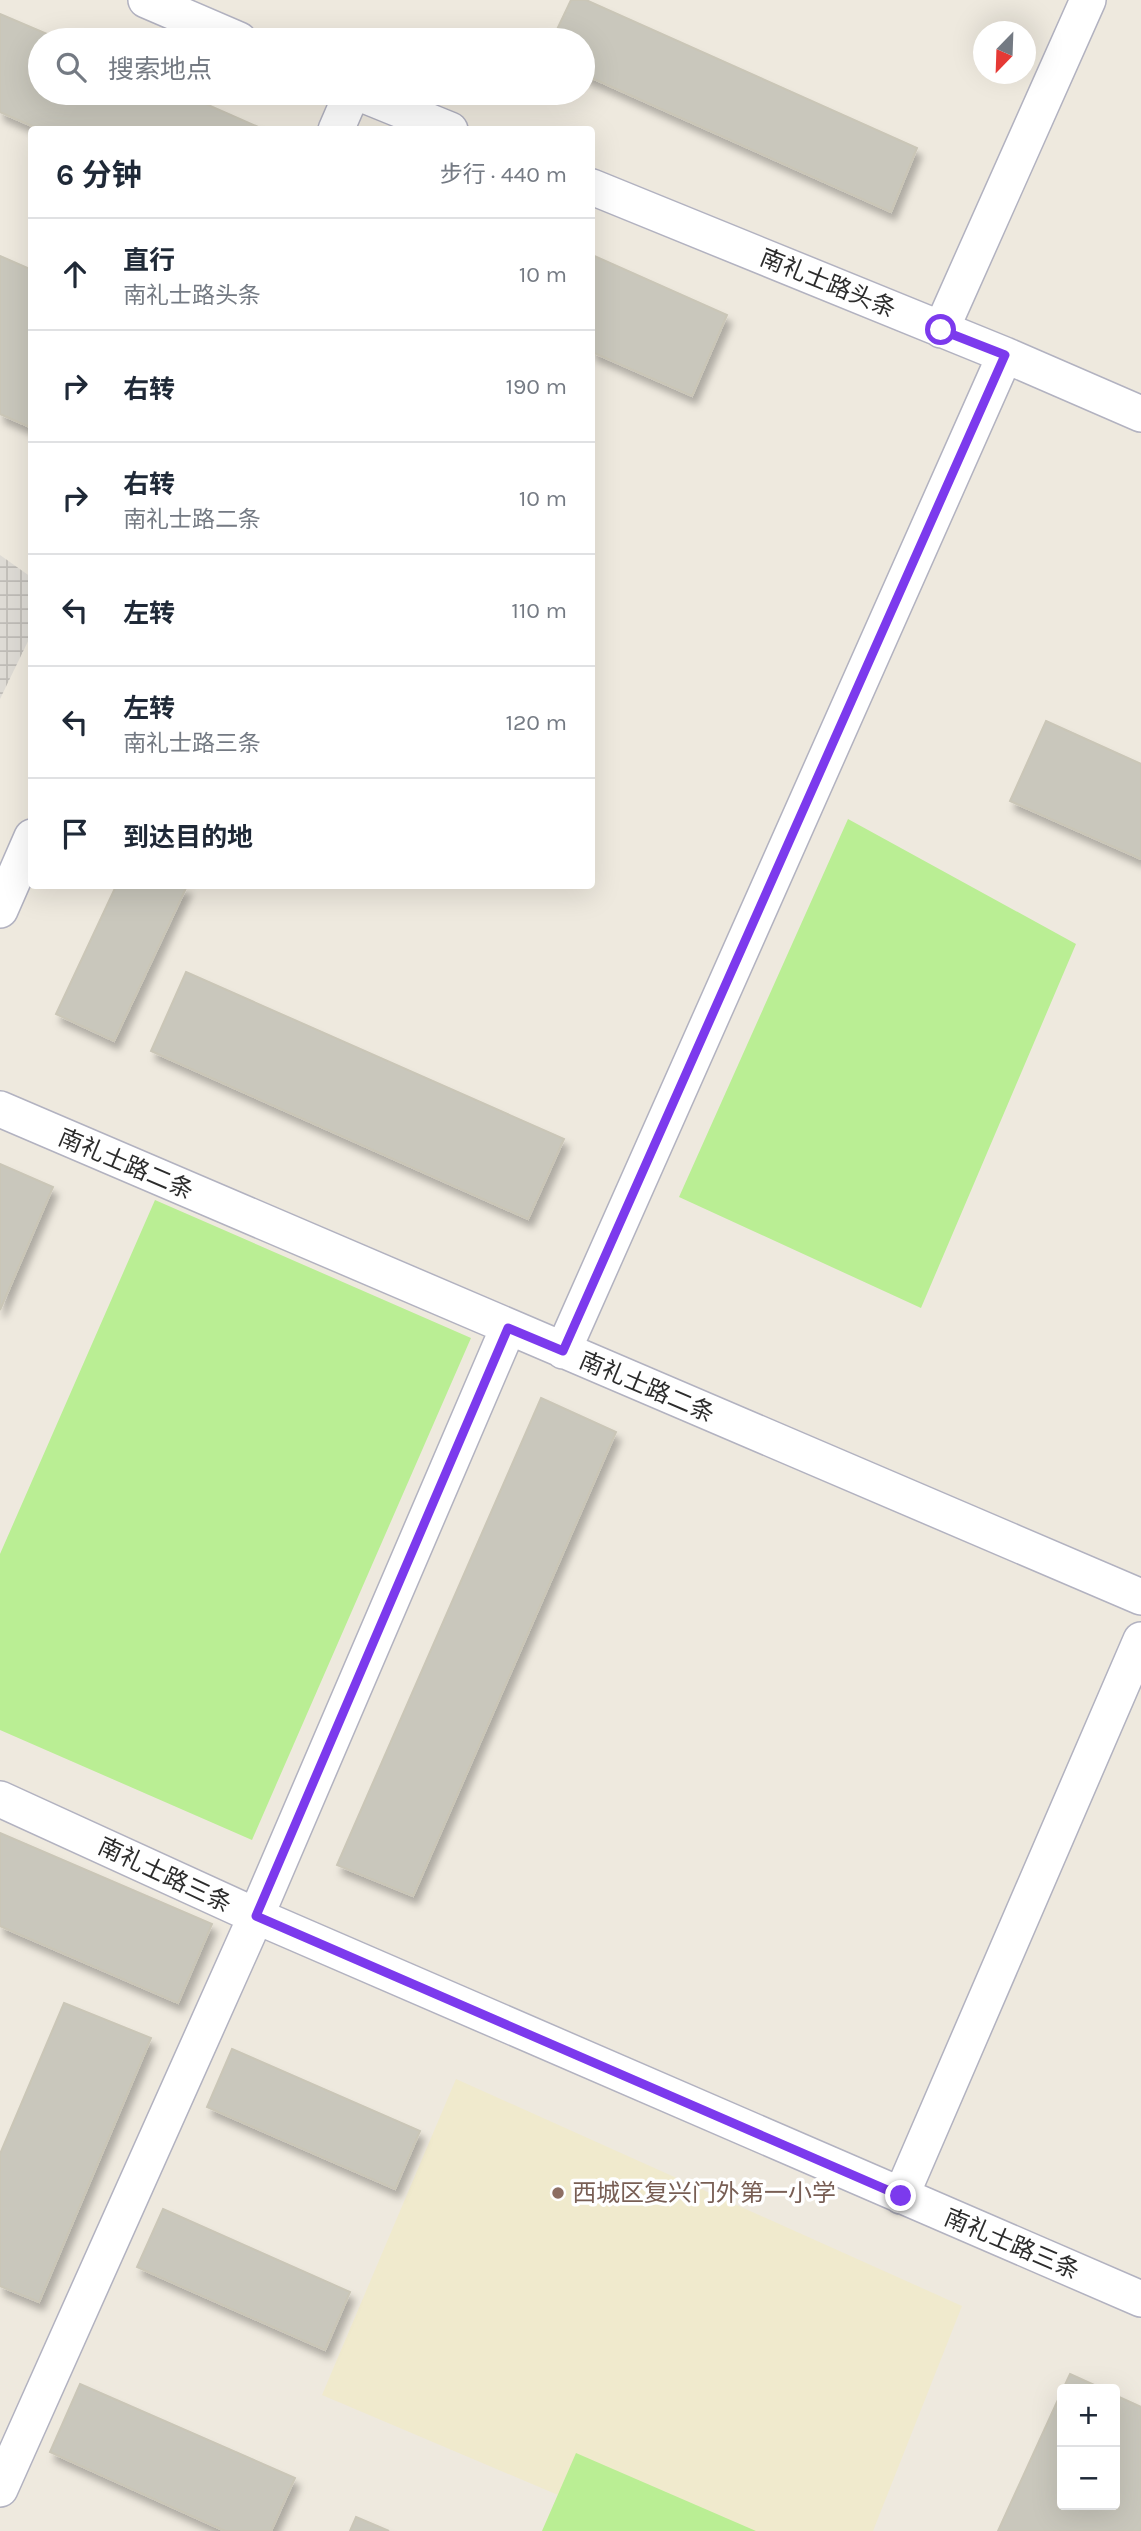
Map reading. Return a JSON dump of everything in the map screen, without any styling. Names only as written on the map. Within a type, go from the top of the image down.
[{"type":"street","points":[[146,0],[211,28]]},
{"type":"street","points":[[941,330],[1088,0]]},
{"type":"street","points":[[339,126],[347,105]]},
{"type":"street","points":[[389,105],[440,126]]},
{"type":"street","name":"南礼士路头条","points":[[595,188],[1005,355],[1141,414]]},
{"type":"street","points":[[563,1351],[1005,355]]},
{"type":"street","points":[[0,910],[28,846]]},
{"type":"street","name":"南礼士路二条","points":[[0,1109],[1141,1597]]},
{"type":"street","points":[[0,2489],[256,1916],[508,1328]]},
{"type":"street","points":[[901,2196],[1141,1640]]},
{"type":"street","name":"南礼士路三条","points":[[0,1799],[256,1916],[1141,2299]]},
{"type":"shaded area","points":[[0,555],[28,575],[28,641],[0,699]]},
{"type":"shaded area","name":"西城区复兴门外第一小学","points":[[456,2079],[962,2306],[873,2531],[542,2531],[558,2495],[322,2395]]},
{"type":"green space","points":[[848,819],[1076,944],[921,1308],[679,1197]]},
{"type":"green space","points":[[155,1200],[471,1338],[252,1840],[0,1730],[0,1554]]},
{"type":"green space","points":[[576,2453],[756,2531],[542,2531]]},
{"type":"building","points":[[571,0],[586,0],[917,148],[891,212],[595,79],[595,28],[558,28]]},
{"type":"building","points":[[0,14],[33,28],[28,28],[28,105],[208,105],[256,126],[32,126],[0,112]]},
{"type":"building","points":[[0,256],[28,268],[28,426],[0,414]]},
{"type":"building","points":[[595,256],[727,315],[692,396],[595,353]]},
{"type":"building","points":[[1046,721],[1141,764],[1141,859],[1010,801]]},
{"type":"building","points":[[115,889],[186,889],[114,1041],[56,1014]]},
{"type":"building","points":[[186,972],[564,1139],[528,1219],[151,1051]]},
{"type":"building","points":[[0,1164],[53,1187],[0,1310]]},
{"type":"building","points":[[541,1398],[616,1432],[413,1896],[337,1865]]},
{"type":"building","points":[[0,1833],[212,1924],[178,2003],[0,1926]]},
{"type":"building","points":[[64,2003],[151,2038],[39,2302],[0,2286],[0,2154]]},
{"type":"building","points":[[232,2049],[420,2131],[395,2189],[207,2107]]},
{"type":"building","points":[[163,2209],[350,2292],[325,2350],[137,2267]]},
{"type":"building","points":[[1070,2374],[1092,2384],[1065,2384]]},
{"type":"building","points":[[80,2384],[295,2478],[271,2531],[225,2531],[50,2452]]},
{"type":"building","points":[[1120,2397],[1141,2407],[1141,2531],[998,2531],[1057,2402],[1057,2510],[1120,2510]]},
{"type":"building","points":[[356,2517],[389,2531],[350,2531]]},
{"type":"place","name":"西城区复兴门外第一小学","points":[[558,2193]]},
{"type":"route","points":[[901,2196],[256,1916],[508,1328],[563,1351],[1005,355],[941,330]]}]
